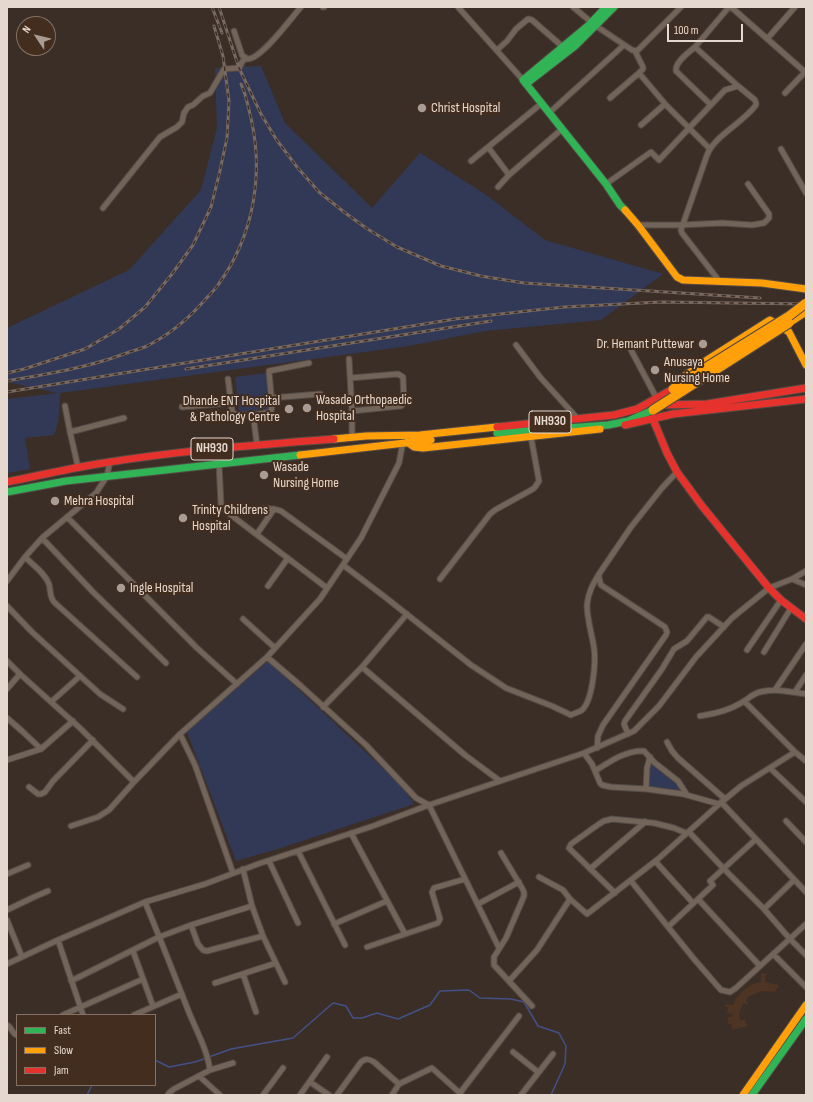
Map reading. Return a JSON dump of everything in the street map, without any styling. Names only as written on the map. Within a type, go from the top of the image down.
[{"type":"main road","points":[[524,82],[575,46],[606,7]]},
{"type":"main road","points":[[524,82],[563,47],[614,7]]},
{"type":"main road","points":[[524,82],[606,184],[620,205],[638,225],[675,275],[679,278],[683,280],[762,283],[806,289]]},
{"type":"main road","name":"NH930","points":[[7,482],[110,461],[212,449],[366,436],[420,435],[578,420],[614,415],[637,409],[674,389],[806,303]]},
{"type":"main road","name":"NH930","points":[[7,492],[107,476],[219,463],[405,442],[601,425],[628,421],[653,410],[806,312]]},
{"type":"main road","points":[[660,397],[707,360],[770,320],[789,332],[806,365]]},
{"type":"main road","points":[[645,405],[707,404],[806,388]]},
{"type":"main road","points":[[405,442],[414,447],[423,448],[531,437],[620,426],[672,414],[806,399]]},
{"type":"main road","points":[[653,419],[667,453],[677,472],[702,506],[769,588],[781,600],[806,619]]},
{"type":"main road","points":[[743,1095],[806,1005]]},
{"type":"main road","points":[[752,1095],[806,1019]]},
{"type":"street","points":[[234,31],[242,55],[249,60],[252,59],[274,39],[301,7]]},
{"type":"street","points":[[458,7],[524,82]]},
{"type":"street","points":[[574,7],[594,24],[635,51],[643,67],[639,73],[610,98]]},
{"type":"street","points":[[635,51],[637,51],[681,7]]},
{"type":"street","points":[[711,105],[676,71],[675,67],[695,47],[730,7],[806,72],[785,93]]},
{"type":"street","points":[[768,39],[795,7]]},
{"type":"street","points":[[497,50],[507,41],[516,29],[528,19],[532,20],[563,47]]},
{"type":"street","points":[[549,113],[624,45]]},
{"type":"street","points":[[695,47],[755,100],[756,103],[756,105],[738,123],[715,142],[710,149],[681,230],[720,282]]},
{"type":"street","points":[[103,208],[160,138],[182,122],[184,113],[188,107],[193,105],[203,96],[210,93],[224,69],[239,68],[245,58]]},
{"type":"street","points":[[639,73],[665,104],[710,149]]},
{"type":"street","points":[[606,184],[651,152],[659,160],[725,90],[738,86]]},
{"type":"street","points":[[471,161],[542,103]]},
{"type":"street","points":[[641,125],[665,104]]},
{"type":"street","points":[[498,187],[509,175],[562,129]]},
{"type":"street","points":[[488,147],[509,175]]},
{"type":"street","points":[[781,149],[804,185],[806,193]]},
{"type":"street","points":[[638,225],[722,223],[752,225],[764,223],[769,218],[769,214],[748,184]]},
{"type":"street","points":[[516,345],[540,377],[578,420]]},
{"type":"street","points":[[631,350],[660,397]]},
{"type":"street","points":[[349,359],[352,437]]},
{"type":"street","points":[[228,379],[232,411],[234,414],[268,412],[272,411],[269,371],[309,363]]},
{"type":"street","points":[[350,378],[398,374],[403,377],[404,403],[401,406],[352,411]]},
{"type":"street","points":[[272,398],[320,394]]},
{"type":"street","points":[[182,407],[231,403]]},
{"type":"street","points":[[65,406],[78,467]]},
{"type":"street","points":[[253,414],[257,445]]},
{"type":"street","points":[[70,432],[124,418]]},
{"type":"street","points":[[440,579],[490,514],[533,489],[538,484],[539,481],[531,437]]},
{"type":"street","points":[[71,826],[103,815],[109,810],[180,734],[267,657],[320,599],[361,538],[399,463],[405,442]]},
{"type":"street","points":[[7,581],[42,538],[96,493],[107,476],[110,461]]},
{"type":"street","points":[[219,463],[221,505],[227,512],[327,588]]},
{"type":"street","points":[[342,565],[472,665],[506,688],[571,715],[582,709],[588,700],[594,678],[594,649],[588,605],[591,589],[599,574],[631,527],[662,488],[677,472]]},
{"type":"street","points":[[227,512],[238,510],[274,509],[284,513],[347,559]]},
{"type":"street","points":[[257,534],[274,509]]},
{"type":"street","points":[[67,517],[197,648],[237,684]]},
{"type":"street","points":[[42,538],[92,592],[166,663]]},
{"type":"street","points":[[25,557],[46,579],[50,587],[50,596],[54,602],[137,677]]},
{"type":"street","points":[[268,586],[288,558]]},
{"type":"street","points":[[7,964],[145,902],[205,884],[269,860],[584,753],[628,734],[634,731],[659,706],[696,657],[732,618],[769,588],[792,579],[806,571]]},
{"type":"street","points":[[597,748],[598,736],[603,725],[667,632],[665,627],[601,585],[599,574]]},
{"type":"street","points":[[792,579],[806,585]]},
{"type":"street","points":[[747,650],[781,600]]},
{"type":"street","points":[[7,606],[32,632],[100,694],[123,709]]},
{"type":"street","points":[[764,652],[792,608]]},
{"type":"street","points":[[323,707],[362,667],[407,614]]},
{"type":"street","points":[[628,734],[624,724],[625,721],[662,669],[674,649],[686,642],[707,617],[724,627]]},
{"type":"street","points":[[244,619],[275,648]]},
{"type":"street","points":[[775,690],[806,644]]},
{"type":"street","points":[[267,657],[366,745],[416,798],[429,805],[499,948]]},
{"type":"street","points":[[7,661],[93,740],[134,782]]},
{"type":"street","points":[[362,667],[465,755],[500,781]]},
{"type":"street","points":[[7,689],[20,674]]},
{"type":"street","points":[[795,692],[806,675]]},
{"type":"street","points":[[51,702],[80,676]]},
{"type":"street","points":[[700,716],[723,712],[761,692],[775,690],[806,694]]},
{"type":"street","points":[[744,701],[795,752],[805,758]]},
{"type":"street","points":[[7,718],[41,749]]},
{"type":"street","points":[[7,760],[41,749],[73,721]]},
{"type":"street","points":[[180,734],[195,765],[233,873]]},
{"type":"street","points":[[29,787],[38,794],[45,792],[53,780],[93,740]]},
{"type":"street","points":[[667,742],[678,758],[722,802],[806,892]]},
{"type":"street","points":[[595,771],[612,760],[627,754],[642,751],[646,752],[655,763],[678,781],[687,795]]},
{"type":"street","points":[[539,877],[563,890],[570,899],[587,914],[631,881],[741,786],[795,752]]},
{"type":"street","points":[[584,753],[592,764],[602,785],[646,789],[722,802]]},
{"type":"street","points":[[646,789],[647,768],[650,757]]},
{"type":"street","points":[[770,768],[806,802]]},
{"type":"street","points":[[615,893],[569,848],[569,845],[604,821],[612,819],[665,825],[687,832],[764,909],[806,955]]},
{"type":"street","points":[[786,821],[806,842]]},
{"type":"street","points":[[590,869],[645,822]]},
{"type":"street","points":[[351,833],[405,934]]},
{"type":"street","points":[[668,927],[713,885],[710,881],[756,839]]},
{"type":"street","points":[[298,851],[345,945]]},
{"type":"street","points":[[500,853],[519,882],[524,892],[524,896],[506,938],[494,957],[494,965],[532,1006]]},
{"type":"street","points":[[269,860],[298,923]]},
{"type":"street","points":[[655,861],[693,904]]},
{"type":"street","points":[[7,874],[28,865]]},
{"type":"street","points":[[244,869],[252,906],[263,936],[285,982]]},
{"type":"street","points":[[367,947],[436,924],[440,921],[440,918],[432,892],[434,888],[465,879]]},
{"type":"street","points":[[764,909],[794,880]]},
{"type":"street","points":[[631,881],[721,990],[730,992],[736,988],[806,924]]},
{"type":"street","points":[[478,904],[519,882]]},
{"type":"street","points":[[7,910],[48,891]]},
{"type":"street","points":[[510,982],[537,950],[570,899]]},
{"type":"street","points":[[698,899],[760,966]]},
{"type":"street","points":[[334,924],[387,901]]},
{"type":"street","points":[[145,902],[205,1049],[209,1060],[210,1070]]},
{"type":"street","points":[[71,981],[159,937],[191,925],[252,906]]},
{"type":"street","points":[[7,920],[22,957]]},
{"type":"street","points":[[191,925],[198,944],[201,948],[207,951],[263,936]]},
{"type":"street","points":[[58,940],[84,1014]]},
{"type":"street","points":[[133,951],[153,1006]]},
{"type":"street","points":[[773,954],[806,987]]},
{"type":"street","points":[[215,983],[276,963]]},
{"type":"street","points":[[243,974],[256,1012]]},
{"type":"street","points":[[65,1014],[143,979]]},
{"type":"street","points":[[136,1014],[182,994]]},
{"type":"street","points":[[392,1095],[399,1084],[432,1068],[461,1094],[519,1016]]},
{"type":"street","points":[[7,1026],[10,1027],[16,1035]]},
{"type":"street","points":[[513,1052],[538,1072]]},
{"type":"street","points":[[520,1095],[553,1054]]},
{"type":"street","points":[[300,1095],[328,1057]]},
{"type":"street","points":[[337,1095],[361,1062],[367,1059],[374,1062],[399,1084]]},
{"type":"street","points":[[168,1095],[169,1092],[174,1089],[210,1070],[233,1063]]},
{"type":"street","points":[[263,1095],[283,1068]]},
{"type":"street","points":[[198,1076],[220,1095]]},
{"type":"street","points":[[310,1082],[329,1095]]},
{"type":"shaded area","points":[[261,66],[285,123],[372,208],[420,153],[485,194],[545,240],[663,274],[601,320],[485,331],[409,346],[60,393],[58,420],[54,435],[25,438],[30,469],[7,473],[7,399],[58,393],[7,382],[7,328],[129,270],[201,190],[217,128],[215,68]]},
{"type":"shaded area","points":[[267,373],[271,409],[239,412],[235,377]]},
{"type":"shaded area","points":[[268,661],[403,787],[414,804],[281,848],[236,861],[187,732]]},
{"type":"shaded area","points":[[651,760],[677,783],[684,792],[648,788],[648,766]]},
{"type":"shaded area","points":[[766,973],[765,982],[779,985],[775,992],[761,991],[748,997],[746,1001],[748,1003],[747,1005],[744,1003],[743,1004],[739,1014],[740,1021],[745,1019],[747,1026],[732,1030],[731,1024],[728,1024],[728,1017],[732,1017],[732,1014],[727,1013],[728,1007],[725,1007],[726,1004],[733,1005],[737,997],[746,988],[761,982],[761,974]]},
{"type":"waterway","points":[[156,1060],[169,1067],[195,1062],[231,1049],[293,1038],[333,1003],[346,1006],[353,1018],[362,1018],[377,1013],[398,1019],[430,1005],[440,991],[469,990],[480,998],[511,999],[524,1002],[538,1026],[559,1033],[566,1046],[565,1064],[551,1095]]},
{"type":"waterway","points":[[87,1095],[92,1086]]},
{"type":"railway","points":[[212,7],[222,33]]},
{"type":"railway","points":[[219,7],[239,68],[261,114],[276,139],[297,167],[319,192],[366,228],[397,247],[441,266],[481,276],[524,283],[760,298]]},
{"type":"railway","points":[[7,373],[85,349],[119,329],[145,307],[193,245],[211,207],[227,138],[229,101],[223,56],[214,26]]},
{"type":"railway","points":[[7,381],[81,367],[147,346],[163,337],[185,320],[198,308],[216,287],[231,265],[241,245],[253,201],[256,178],[254,133],[247,100],[241,84]]},
{"type":"railway","points":[[7,392],[455,319],[564,307],[661,302],[806,304]]},
{"type":"railway","points":[[186,369],[491,321]]},
{"type":"traffic: fast","points":[[606,7],[589,25],[523,80],[625,210]]},
{"type":"traffic: fast","points":[[526,84],[575,46],[614,7]]},
{"type":"traffic: fast","points":[[497,433],[608,425],[628,421],[653,410]]},
{"type":"traffic: fast","points":[[7,492],[66,481],[300,455]]},
{"type":"traffic: fast","points":[[752,1095],[806,1019]]},
{"type":"traffic: slow","points":[[625,210],[677,277],[683,280],[762,283],[806,289]]},
{"type":"traffic: slow","points":[[673,389],[789,316],[806,303]]},
{"type":"traffic: slow","points":[[789,323],[806,312]]},
{"type":"traffic: slow","points":[[683,377],[770,320],[789,332],[806,365]]},
{"type":"traffic: slow","points":[[653,410],[789,323]]},
{"type":"traffic: slow","points":[[334,439],[366,436],[420,435],[497,427]]},
{"type":"traffic: slow","points":[[407,442],[414,447],[423,448],[600,429]]},
{"type":"traffic: slow","points":[[300,455],[431,440]]},
{"type":"traffic: slow","points":[[743,1095],[806,1005]]},
{"type":"traffic: jam","points":[[658,405],[707,404],[806,388]]},
{"type":"traffic: jam","points":[[497,427],[614,415],[637,409],[673,389]]},
{"type":"traffic: jam","points":[[625,425],[673,414],[806,399]]},
{"type":"traffic: jam","points":[[653,419],[667,453],[677,472],[702,506],[769,588],[781,600],[806,619]]},
{"type":"traffic: jam","points":[[7,482],[86,466],[156,455],[334,439]]},
{"type":"place","name":"Christ Hospital","points":[[422,108]]},
{"type":"place","name":"Dr. Hemant Puttewar","points":[[703,344]]},
{"type":"place","name":"Anusaya Nursing Home","points":[[655,370]]},
{"type":"place","name":"Wasade Orthopaedic Hospital","points":[[307,408]]},
{"type":"place","name":"Dhande ENT Hospital & Pathology Centre","points":[[289,409]]},
{"type":"place","name":"Wasade Nursing Home","points":[[264,475]]},
{"type":"place","name":"Mehra Hospital","points":[[55,501]]},
{"type":"place","name":"Trinity Childrens Hospital","points":[[183,518]]},
{"type":"place","name":"Ingle Hospital","points":[[121,588]]}]
